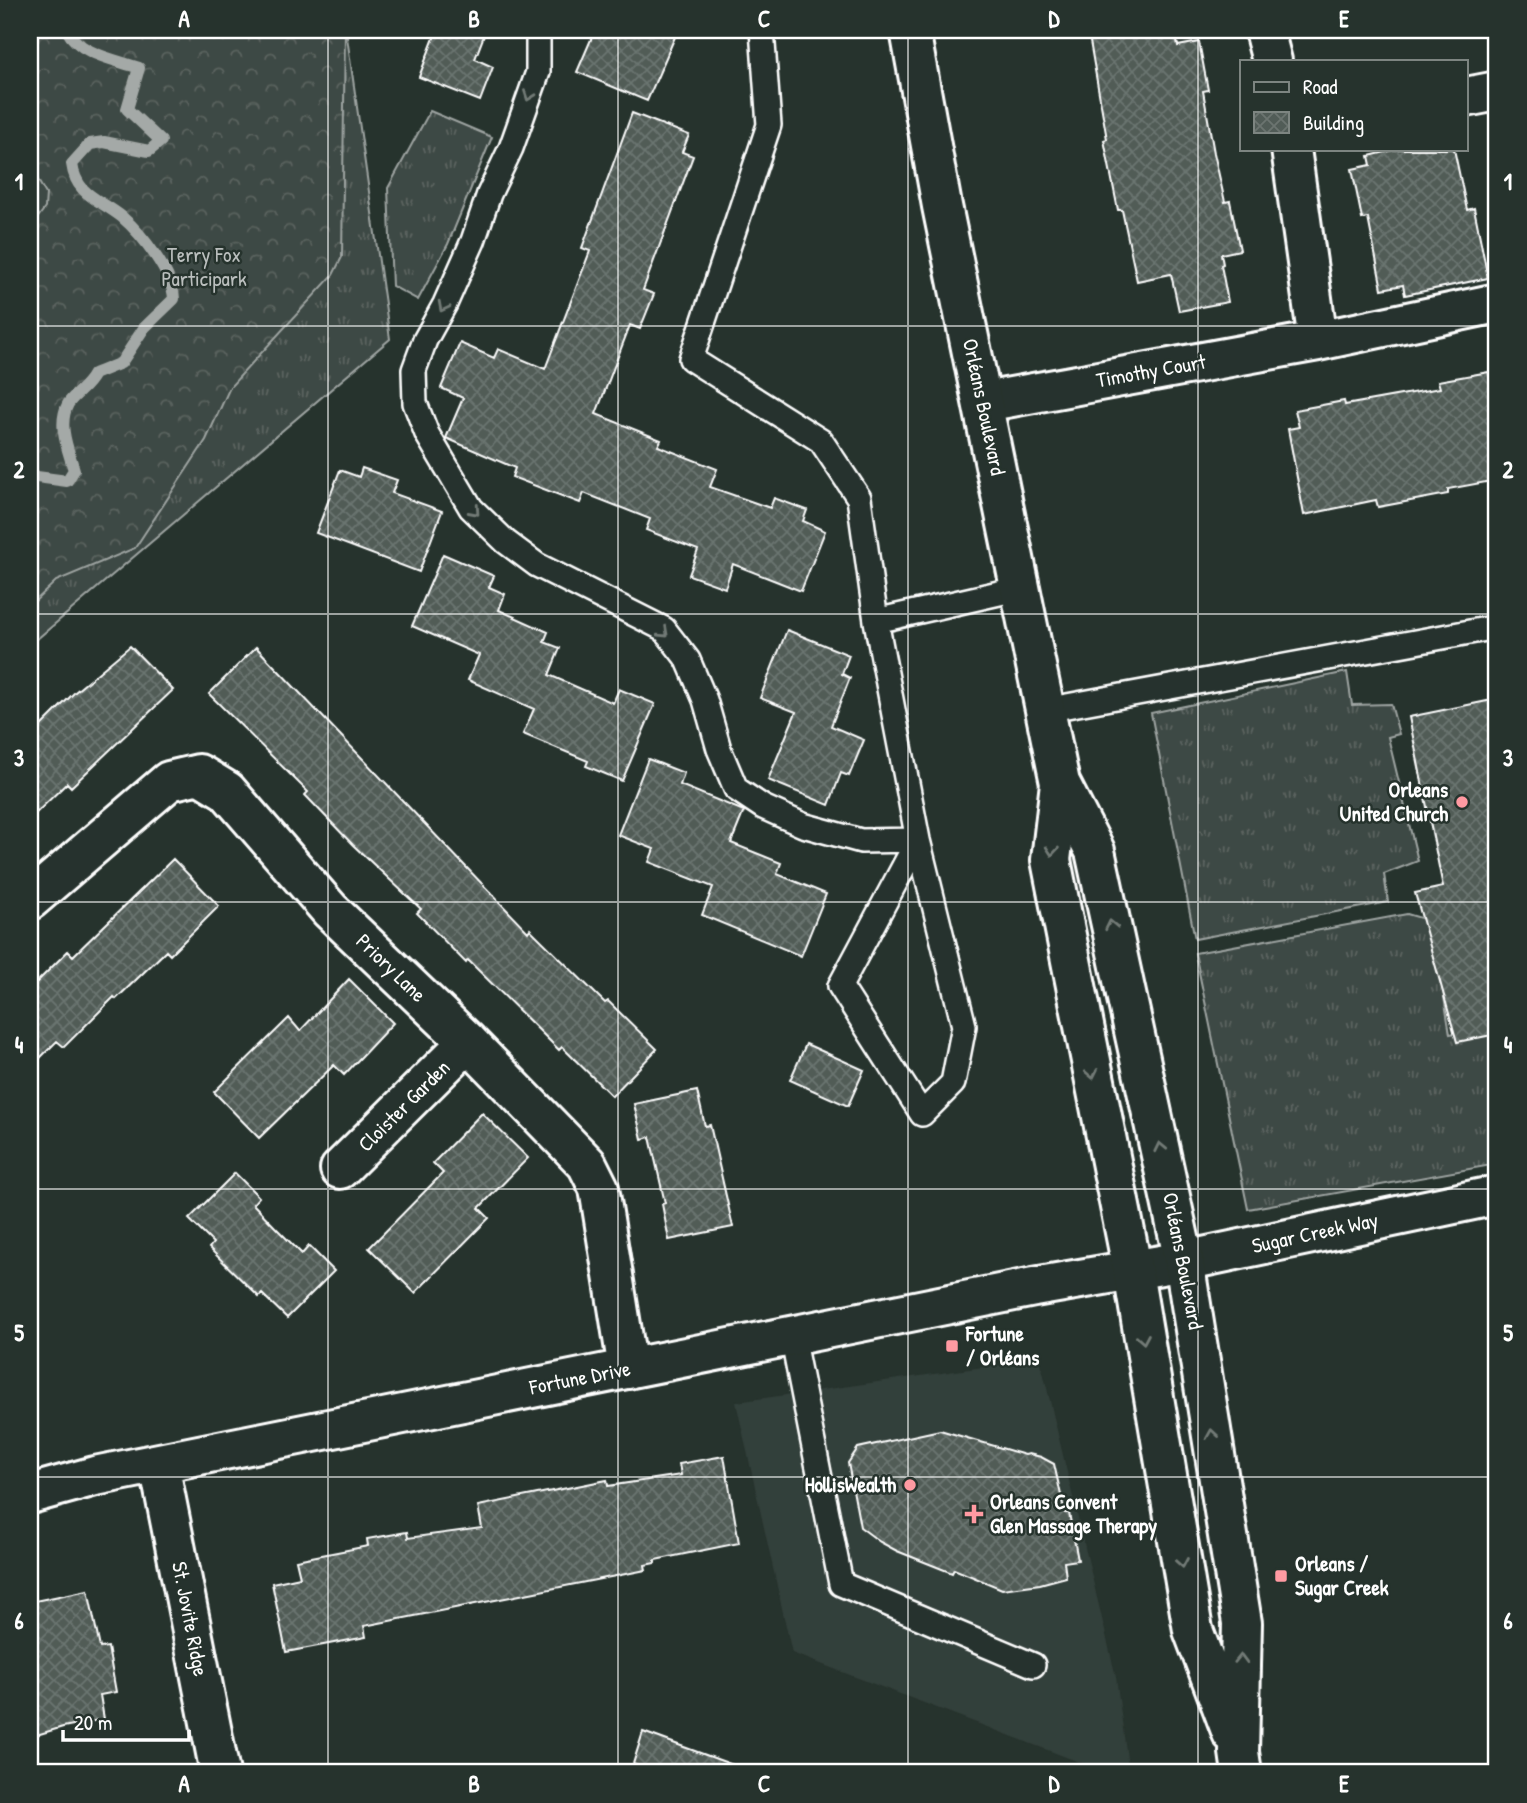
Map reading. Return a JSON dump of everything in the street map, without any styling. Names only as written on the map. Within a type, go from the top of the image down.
[{"type":"street","name":"Orléans Boulevard","points":[[911,30],[942,206],[1060,783],[1095,851],[1184,1261],[1242,1623],[1241,1763]]},
{"type":"street","points":[[1264,30],[1272,60]]},
{"type":"street","points":[[1468,97],[1497,91]]},
{"type":"street","points":[[1291,150],[1318,341]]},
{"type":"street","name":"Timothy Court","points":[[984,402],[1318,341],[1497,303]]},
{"type":"street","name":"Priory Lane","points":[[30,900],[169,781],[199,775],[227,791],[330,910],[468,1042],[587,1164],[599,1188],[628,1369]]},
{"type":"street","name":"Orléans Boulevard","points":[[1060,783],[1051,860],[1133,1272],[1193,1630],[1241,1763]]},
{"type":"street","name":"Cloister Garden","points":[[340,1169],[468,1042]]},
{"type":"street","name":"Sugar Creek Way","points":[[1133,1272],[1497,1195]]},
{"type":"street","name":"Fortune Drive","points":[[30,1494],[95,1476],[1034,1287],[1133,1272]]},
{"type":"street","name":"St. Jovite Ridge","points":[[159,1464],[220,1773]]},
{"type":"lane","points":[[538,30],[537,72],[510,148],[489,194],[473,241],[445,304],[425,340],[414,370],[415,403],[427,434],[471,508],[506,542],[537,565],[664,629],[688,660],[736,789],[763,807],[814,828],[861,841],[918,840]]},
{"type":"lane","points":[[762,30],[769,125],[691,359],[821,441],[859,498],[876,621],[918,840],[964,1027],[953,1083],[922,1114],[840,986],[918,840]]},
{"type":"lane","points":[[876,621],[1021,588]]},
{"type":"lane","points":[[1045,710],[1497,627]]},
{"type":"lane","points":[[792,1336],[841,1584],[1033,1665]]},
{"type":"shaded area","points":[[1040,1359],[1116,1677],[1129,1773],[1108,1773],[792,1653],[736,1402]]},
{"type":"green space","name":"Terry Fox Participark","points":[[30,30],[346,30],[390,339],[30,645]]},
{"type":"green space","name":"Terry Fox Participark","points":[[30,30],[345,30],[342,257],[333,275],[230,387],[206,440],[135,548],[56,581],[30,606],[30,228],[45,208],[46,194],[30,167]]},
{"type":"green space","points":[[430,111],[492,137],[448,244],[418,300],[392,286],[388,188]]},
{"type":"green space","points":[[1347,672],[1352,705],[1391,704],[1399,734],[1388,737],[1418,861],[1384,874],[1388,902],[1195,939],[1151,713]]},
{"type":"green space","points":[[1407,914],[1424,919],[1431,917],[1450,1034],[1497,1025],[1497,1164],[1248,1209],[1195,953]]},
{"type":"building","points":[[437,30],[486,30],[475,59],[493,67],[480,101],[419,77]]},
{"type":"building","points":[[595,30],[678,30],[647,101],[577,72]]},
{"type":"building","points":[[1088,30],[1175,30],[1178,46],[1199,42],[1208,90],[1203,91],[1214,153],[1225,202],[1230,201],[1240,250],[1221,254],[1228,302],[1179,311],[1171,274],[1137,281],[1122,210],[1118,210],[1104,140],[1107,139]]},
{"type":"building","points":[[632,113],[689,135],[682,152],[693,156],[643,290],[654,294],[640,329],[630,325],[596,414],[661,440],[658,446],[717,469],[710,487],[770,508],[774,498],[807,510],[803,521],[825,531],[801,591],[733,564],[725,588],[689,575],[698,550],[646,530],[650,519],[584,493],[580,503],[512,477],[515,468],[446,438],[463,398],[441,388],[460,343],[494,358],[498,349],[545,369],[590,251],[582,248]]},
{"type":"building","points":[[1394,150],[1454,150],[1467,210],[1474,208],[1488,278],[1405,295],[1403,285],[1382,289],[1368,218],[1362,219],[1352,169],[1371,165],[1369,156]]},
{"type":"building","points":[[1489,372],[1492,390],[1497,389],[1497,480],[1448,489],[1448,494],[1378,507],[1376,500],[1304,515],[1288,429],[1299,427],[1295,410],[1344,401],[1345,405],[1440,388],[1438,381]]},
{"type":"building","points":[[362,468],[397,480],[392,493],[442,511],[419,572],[316,533],[340,470],[359,477]]},
{"type":"building","points":[[443,554],[494,576],[489,587],[505,594],[499,610],[548,632],[544,642],[560,648],[549,675],[613,703],[619,689],[655,704],[622,781],[586,766],[588,761],[523,734],[534,709],[468,680],[479,655],[412,626]]},
{"type":"building","points":[[787,630],[849,655],[842,674],[850,678],[831,726],[864,740],[849,776],[841,773],[829,805],[768,780],[796,712],[760,698]]},
{"type":"building","points":[[130,646],[173,690],[71,787],[67,783],[30,819],[30,737],[75,692]]},
{"type":"building","points":[[256,647],[528,932],[530,929],[605,1003],[608,1001],[657,1049],[612,1096],[562,1047],[559,1050],[468,960],[466,963],[417,913],[421,909],[353,845],[305,795],[308,792],[209,694]]},
{"type":"building","name":"Orleans United Church","points":[[1497,699],[1497,1034],[1457,1042],[1415,893],[1443,887],[1409,717]]},
{"type":"building","points":[[648,759],[684,773],[680,785],[744,811],[731,843],[781,863],[777,874],[826,894],[801,956],[702,915],[713,887],[649,862],[654,849],[618,835]]},
{"type":"building","points":[[173,859],[219,906],[170,955],[166,951],[116,999],[114,997],[64,1047],[57,1041],[30,1068],[30,989],[68,951],[73,956]]},
{"type":"building","points":[[349,979],[393,1023],[344,1075],[334,1065],[259,1138],[214,1092],[289,1018],[300,1031]]},
{"type":"building","points":[[806,1044],[864,1070],[848,1106],[790,1080]]},
{"type":"building","points":[[697,1091],[705,1126],[710,1125],[733,1227],[669,1240],[662,1204],[665,1203],[650,1137],[642,1139],[634,1104]]},
{"type":"building","points":[[482,1113],[528,1158],[479,1208],[489,1218],[415,1293],[369,1248],[443,1173],[433,1163]]},
{"type":"building","points":[[235,1173],[259,1197],[253,1204],[302,1254],[309,1246],[334,1271],[287,1318],[262,1294],[259,1297],[209,1248],[213,1243],[189,1219]]},
{"type":"building","points":[[940,1430],[1025,1455],[1041,1457],[1054,1464],[1065,1513],[1069,1513],[1078,1560],[1064,1562],[1066,1577],[1002,1589],[954,1569],[952,1573],[897,1551],[860,1527],[848,1463],[858,1448]]},
{"type":"building","points":[[724,1456],[739,1543],[655,1560],[655,1563],[645,1565],[646,1570],[364,1626],[366,1637],[286,1652],[272,1583],[300,1577],[296,1560],[368,1546],[367,1539],[407,1532],[408,1538],[482,1528],[478,1506],[607,1480],[608,1486],[681,1475],[679,1464]]},
{"type":"building","points":[[88,1590],[100,1648],[108,1647],[116,1692],[100,1695],[104,1719],[30,1737],[30,1602]]},
{"type":"building","points":[[643,1732],[744,1769],[744,1773],[635,1773],[638,1766],[633,1764]]},
{"type":"waterway","points":[[30,473],[37,477],[67,481],[74,470],[63,429],[68,404],[94,374],[121,363],[144,328],[174,299],[168,278],[147,244],[122,217],[84,190],[74,175],[72,164],[90,144],[104,142],[149,151],[161,141],[127,109],[139,68],[89,51],[67,30]]},
{"type":"place","name":"Orleans United Church","points":[[1462,802]]},
{"type":"place","name":"Fortune / Orléans","points":[[952,1346]]},
{"type":"place","name":"HollisWealth","points":[[910,1485]]},
{"type":"place","name":"Orleans Convent Glen Massage Therapy","points":[[974,1514]]},
{"type":"place","name":"Orleans / Sugar Creek","points":[[1281,1576]]}]
